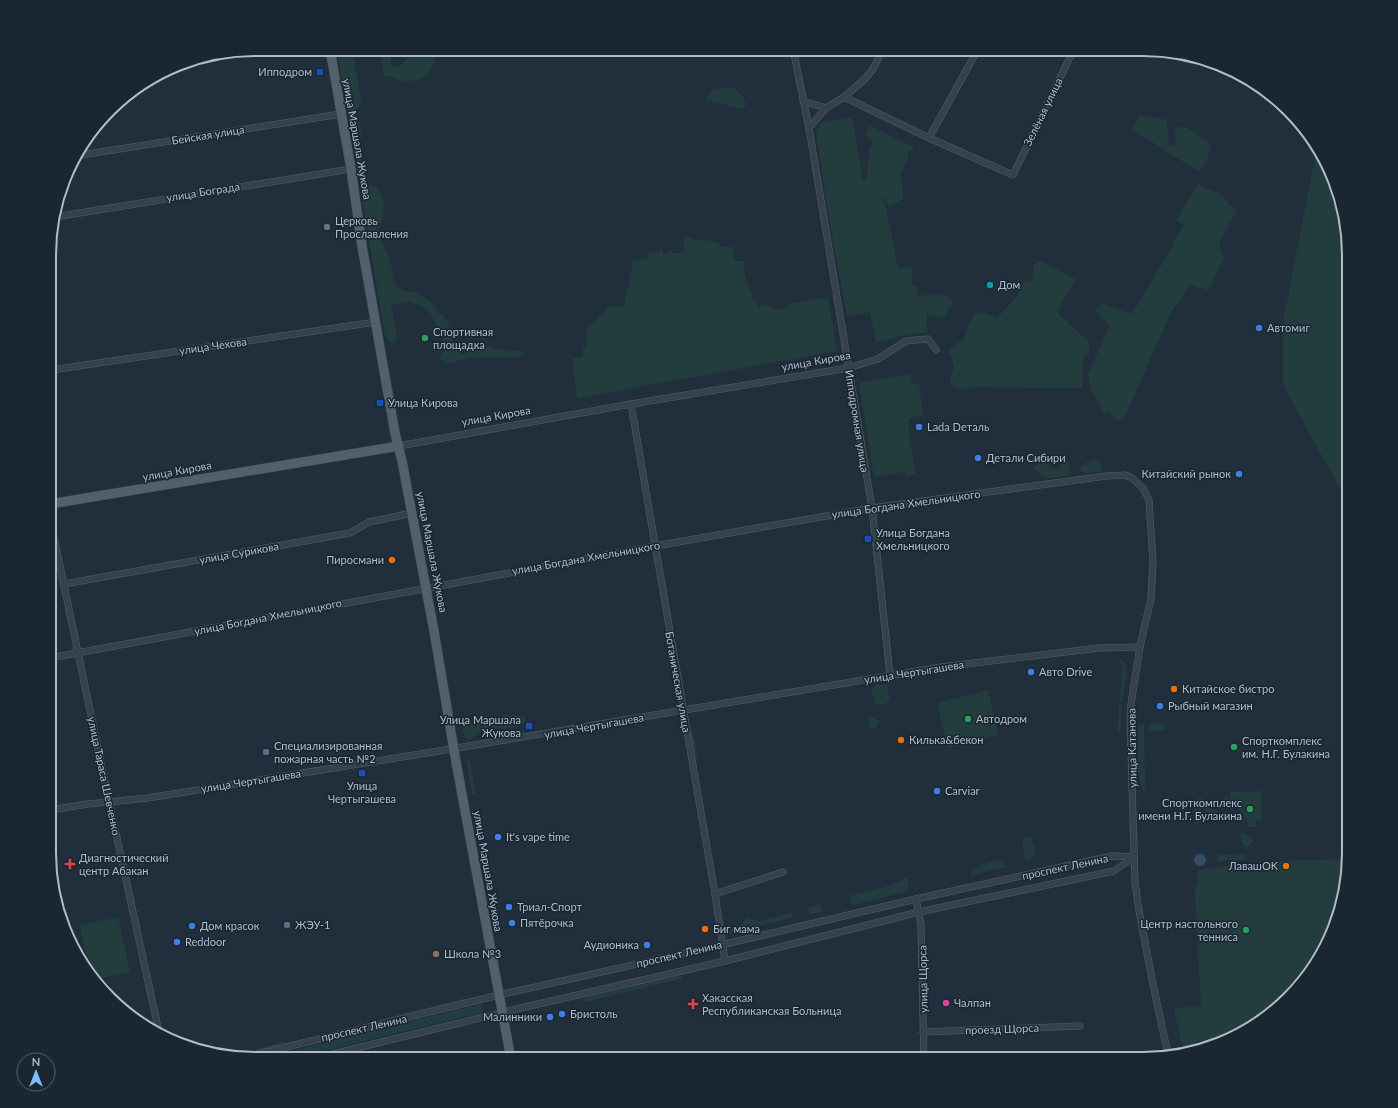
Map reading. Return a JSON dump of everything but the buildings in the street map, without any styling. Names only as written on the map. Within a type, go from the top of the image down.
[{"type":"main road","name":"улица Маршала Жукова","points":[[331,56],[351,168],[362,246],[395,433],[399,446],[434,631],[510,1052]]},
{"type":"main road","name":"улица Кирова","points":[[56,503],[399,446]]},
{"type":"street","name":"Ипподромная улица","points":[[794,56],[809,128],[872,508],[890,675]]},
{"type":"street","points":[[809,128],[826,108],[855,89],[865,79],[873,69],[880,56]]},
{"type":"street","points":[[844,97],[929,138],[974,56]]},
{"type":"street","name":"Зелёная улица","points":[[929,138],[1013,175],[1071,56]]},
{"type":"street","points":[[803,101],[826,108]]},
{"type":"street","name":"Бейская улица","points":[[84,155],[342,114]]},
{"type":"street","name":"улица Бограда","points":[[60,216],[351,168]]},
{"type":"street","name":"улица Чехова","points":[[56,369],[376,322]]},
{"type":"street","name":"улица Кирова","points":[[399,446],[631,404],[848,368],[878,359],[906,341],[928,339],[936,350]]},
{"type":"street","name":"Ботаническая улица","points":[[631,404],[715,894],[725,961]]},
{"type":"street","name":"улица Богдана Хмельницкого","points":[[56,657],[655,546],[872,508],[1106,476],[1125,476]]},
{"type":"street","name":"улица Катанова","points":[[1125,476],[1132,478],[1143,488],[1149,500],[1153,562],[1151,598],[1140,647],[1130,704],[1134,857],[1135,882],[1139,911],[1167,1050]]},
{"type":"street","name":"улица Сурикова","points":[[64,584],[350,533],[369,522],[412,513]]},
{"type":"street","name":"улица Тараса Шевченко","points":[[56,546],[158,1026]]},
{"type":"street","name":"улица Чертыгашева","points":[[56,809],[148,798],[454,749],[890,675],[1040,654],[1099,648],[1140,647]]},
{"type":"street","name":"проспект Ленина","points":[[266,1052],[916,899],[1112,856],[1134,857]]},
{"type":"street","name":"проспект Ленина","points":[[341,1052],[725,961],[919,912],[1114,871],[1134,857]]},
{"type":"street","points":[[715,894],[783,872]]},
{"type":"street","name":"улица Щорса","points":[[916,899],[922,925],[924,1052]]},
{"type":"street","name":"проезд Щорса","points":[[924,1032],[1080,1026]]},
{"type":"shaded area","points":[[1198,854],[1202,854],[1206,860],[1202,866],[1198,866],[1194,862],[1194,858]]},
{"type":"shaded area","points":[[68,919],[70,919],[74,935],[71,929]]},
{"type":"green space","points":[[338,56],[353,56],[361,99],[359,107],[355,111],[360,124],[361,137],[357,140],[365,186],[377,186],[384,203],[383,218],[378,232],[390,259],[394,283],[397,287],[406,291],[415,292],[428,300],[448,321],[454,348],[464,355],[475,342],[495,349],[519,351],[523,354],[518,357],[469,358],[446,364],[440,359],[443,350],[443,340],[431,314],[428,310],[410,301],[391,305],[397,338],[394,344],[389,342],[385,335]]},
{"type":"green space","points":[[381,56],[391,56],[391,64],[394,67],[399,66],[406,60],[406,56],[435,56],[431,70],[424,77],[419,79],[404,81],[390,76],[384,76]]},
{"type":"green space","points":[[725,87],[733,88],[741,94],[746,105],[742,109],[707,100],[706,97],[712,89],[719,90]]},
{"type":"green space","points":[[1140,115],[1167,120],[1169,146],[1176,146],[1175,127],[1188,128],[1211,144],[1207,162],[1198,171],[1132,129]]},
{"type":"green space","points":[[852,117],[862,173],[861,181],[867,180],[869,150],[873,141],[865,136],[869,126],[914,147],[912,150],[910,149],[907,156],[908,159],[901,173],[903,199],[889,207],[882,197],[882,200],[885,203],[898,268],[912,267],[912,285],[918,286],[917,296],[933,294],[943,295],[951,299],[953,304],[950,306],[945,318],[927,314],[926,332],[876,343],[870,312],[847,317],[829,218],[816,131],[821,122]]},
{"type":"green space","points":[[1315,156],[1327,179],[1331,191],[1338,216],[1342,242],[1342,492],[1283,385],[1283,322]]},
{"type":"green space","points":[[1198,184],[1222,195],[1228,203],[1237,210],[1219,243],[1224,259],[1208,290],[1191,285],[1171,312],[1124,419],[1117,420],[1109,412],[1104,413],[1091,390],[1088,374],[1110,325],[1095,311],[1102,304],[1132,314],[1184,225],[1176,220]]},
{"type":"green space","points":[[686,236],[697,240],[707,240],[721,244],[721,247],[733,247],[734,261],[744,261],[745,275],[753,299],[758,301],[758,307],[768,305],[776,310],[788,308],[787,304],[828,297],[837,351],[577,398],[572,359],[583,357],[583,348],[587,347],[586,327],[595,321],[610,306],[624,307],[633,261],[647,260],[648,253],[660,252],[660,250],[663,250],[663,254],[668,253],[668,251],[671,251],[671,253],[681,253],[681,251],[686,251],[683,247]]},
{"type":"green space","points":[[1041,261],[1076,280],[1063,300],[1058,314],[1089,342],[1089,352],[1083,356],[1082,388],[974,387],[961,389],[951,386],[950,377],[954,367],[949,350],[955,344],[964,341],[968,325],[977,312],[985,313],[997,318],[1016,297],[1025,282],[1032,281],[1034,265]]},
{"type":"green space","points":[[910,374],[912,383],[919,384],[923,414],[921,416],[909,418],[908,421],[908,431],[916,474],[906,476],[905,472],[874,477],[859,383]]},
{"type":"green space","points":[[1094,459],[1100,461],[1101,471],[1085,473],[1079,469],[1086,463]]},
{"type":"green space","points":[[1065,460],[1069,462],[1071,475],[1046,479],[1033,468],[1041,461],[1046,463],[1051,469],[1059,469]]},
{"type":"green space","points":[[1119,657],[1123,661],[1126,671],[1122,701],[1119,700],[1123,668]]},
{"type":"green space","points":[[887,684],[890,700],[885,704],[875,704],[871,689],[877,685]]},
{"type":"green space","name":"Автодром","points":[[988,690],[999,735],[948,748],[937,703]]},
{"type":"green space","points":[[1119,704],[1122,705],[1120,732],[1118,732]]},
{"type":"green space","points":[[1205,704],[1206,707],[1185,712],[1184,710],[1187,707]]},
{"type":"green space","points":[[508,715],[524,716],[529,725],[484,730],[469,740],[462,731],[468,723]]},
{"type":"green space","points":[[871,717],[880,721],[877,726],[870,730],[868,724]]},
{"type":"green space","points":[[1161,723],[1165,725],[1166,730],[1150,731],[1149,724]]},
{"type":"green space","points":[[1144,724],[1145,785],[1147,790],[1143,791],[1138,773],[1138,725]]},
{"type":"green space","points":[[693,731],[698,759],[691,756],[687,738]]},
{"type":"green space","points":[[467,758],[470,761],[476,793],[474,795],[472,793],[466,761]]},
{"type":"green space","name":"Спорткомплекс имени Н.Г. Булакина","points":[[1261,791],[1262,820],[1256,820],[1256,827],[1248,827],[1246,817],[1237,808],[1223,806],[1222,798],[1230,798],[1230,792]]},
{"type":"green space","points":[[1203,798],[1217,810],[1218,816],[1211,816],[1193,799]]},
{"type":"green space","points":[[1194,802],[1208,817],[1200,823],[1194,824]]},
{"type":"green space","points":[[1240,834],[1245,834],[1254,841],[1247,847],[1242,843]]},
{"type":"green space","points":[[1024,837],[1031,838],[1036,853],[1028,861],[1025,857],[1022,841]]},
{"type":"green space","points":[[1246,854],[1246,860],[1218,861],[1217,855]]},
{"type":"green space","points":[[1342,859],[1338,892],[1327,929],[1301,974],[1274,1003],[1242,1025],[1219,1037],[1182,1048],[1174,1008],[1201,1006],[1195,889],[1198,881],[1197,874],[1199,870],[1269,861]]},
{"type":"green space","points":[[1001,860],[1006,867],[969,876],[983,864]]},
{"type":"green space","points":[[908,877],[908,891],[853,905],[851,904],[850,896],[892,885]]},
{"type":"green space","points":[[820,905],[823,911],[809,915],[808,907]]},
{"type":"green space","points":[[791,913],[793,917],[726,935],[725,930],[743,924],[747,917],[760,921]]},
{"type":"green space","points":[[118,917],[130,972],[100,978],[87,958],[80,925]]},
{"type":"green space","points":[[679,975],[683,977],[681,979],[585,1002],[582,1000],[583,998]]},
{"type":"green space","points":[[466,998],[466,1000],[392,1017],[392,1016]]},
{"type":"green space","points":[[481,1004],[484,1012],[319,1052],[286,1052]]},
{"type":"green space","points":[[285,1041],[285,1044],[259,1049],[260,1048]]},
{"type":"place","name":"Ипподром","points":[[320,72]]},
{"type":"place","name":"Церковь Прославления","points":[[327,227]]},
{"type":"place","name":"Дом","points":[[990,285]]},
{"type":"place","name":"Автомиг","points":[[1259,328]]},
{"type":"place","name":"Спортивная площадка","points":[[425,338]]},
{"type":"place","name":"Улица Кирова","points":[[380,403]]},
{"type":"place","name":"Lada Dеталь","points":[[919,427]]},
{"type":"place","name":"Детали Сибири","points":[[978,458]]},
{"type":"place","name":"Китайский рынок","points":[[1239,474]]},
{"type":"place","name":"Улица Богдана Хмельницкого","points":[[868,539]]},
{"type":"place","name":"Пиросмани","points":[[392,560]]},
{"type":"place","name":"Авто Drive","points":[[1031,672]]},
{"type":"place","name":"Китайское бистро","points":[[1174,689]]},
{"type":"place","name":"Рыбный магазин","points":[[1160,706]]},
{"type":"place","name":"Автодром","points":[[968,719]]},
{"type":"place","name":"Улица Маршала Жукова","points":[[529,726]]},
{"type":"place","name":"Килька&бекон","points":[[901,740]]},
{"type":"place","name":"Спорткомплекс им. Н.Г. Булакина","points":[[1234,747]]},
{"type":"place","name":"Специализированная пожарная часть №2","points":[[266,752]]},
{"type":"place","name":"Улица Чертыгашева","points":[[362,773]]},
{"type":"place","name":"Carviar","points":[[937,791]]},
{"type":"place","name":"Спорткомплекс имени Н.Г. Булакина","points":[[1250,809]]},
{"type":"place","name":"It's vape time","points":[[498,837]]},
{"type":"place","name":"Диагностический центр Абакан","points":[[70,864]]},
{"type":"place","name":"ЛавашOK","points":[[1286,866]]},
{"type":"place","name":"Триал-Спорт","points":[[509,907]]},
{"type":"place","name":"Пятёрочка","points":[[512,923]]},
{"type":"place","name":"ЖЭУ-1","points":[[287,925]]},
{"type":"place","name":"Дом красок","points":[[192,926]]},
{"type":"place","name":"Биг мама","points":[[705,929]]},
{"type":"place","name":"Центр настольного тенниса","points":[[1246,930]]},
{"type":"place","name":"Reddoor","points":[[177,942]]},
{"type":"place","name":"Аудионика","points":[[647,945]]},
{"type":"place","name":"Школа №3","points":[[436,954]]},
{"type":"place","name":"Чалпан","points":[[946,1003]]},
{"type":"place","name":"Хакасская Республиканская Больница","points":[[693,1004]]},
{"type":"place","name":"Бристоль","points":[[562,1014]]},
{"type":"place","name":"Малинники","points":[[550,1017]]}]
